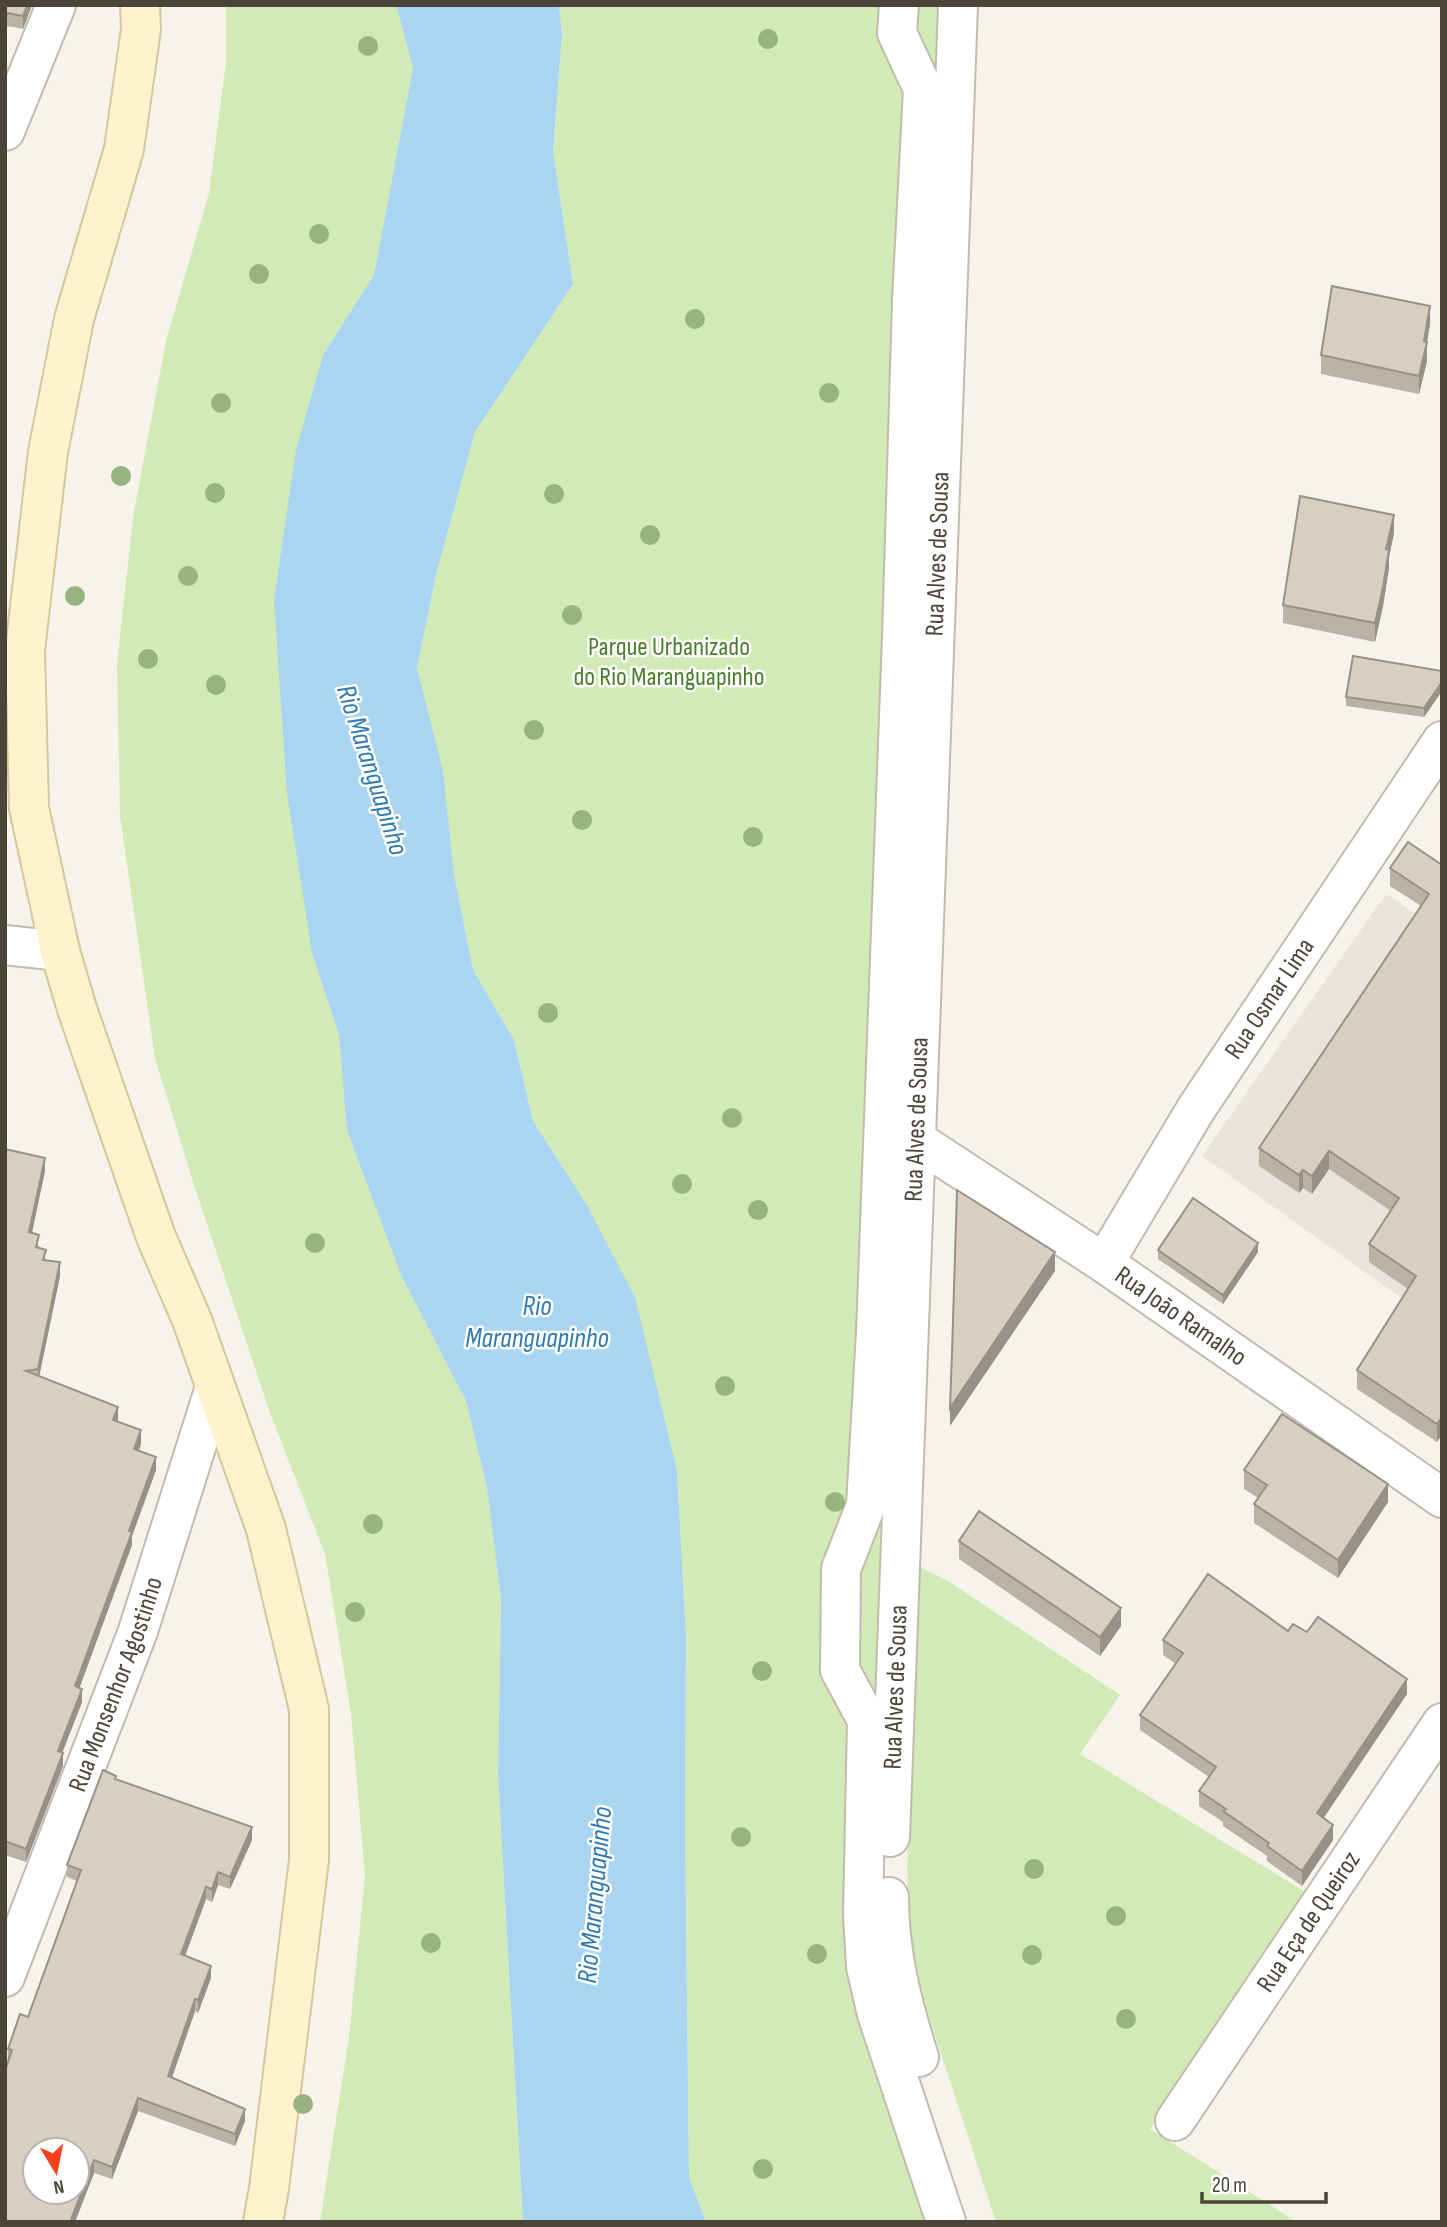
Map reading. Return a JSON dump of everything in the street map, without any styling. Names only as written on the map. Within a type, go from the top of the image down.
[{"type":"main road","points":[[140,5],[141,29],[124,149],[74,319],[48,452],[25,650],[29,808],[60,951],[77,1009],[156,1237],[192,1320],[266,1529],[309,1709],[309,1860],[263,2222]]},
{"type":"street","points":[[5,131],[56,5]]},
{"type":"street","points":[[899,5],[897,33],[923,89],[911,314],[902,637],[876,1332],[866,1504],[841,1569],[840,1670],[867,1720],[863,1915],[866,1967],[877,2014],[946,2222]]},
{"type":"street","name":"Rua Alves de Sousa","points":[[958,5],[889,1869],[889,1928],[903,2008],[974,2222]]},
{"type":"street","name":"Rua Osmar Lima","points":[[1104,1263],[1196,1109],[1442,741]]},
{"type":"street","points":[[5,945],[60,951]]},
{"type":"street","name":"Rua João Ramalho","points":[[916,1140],[1104,1263],[1442,1498]]},
{"type":"street","name":"Rua Monsenhor Agostinho","points":[[5,1978],[138,1631],[215,1387]]},
{"type":"street","name":"Rua Eça de Queiroz","points":[[1175,2121],[1442,1723]]},
{"type":"shaded area","points":[[1386,894],[1442,931],[1442,1327],[1202,1156]]},
{"type":"green space","points":[[226,5],[396,5],[413,68],[374,275],[323,355],[312,953],[339,1035],[348,1130],[401,1275],[466,1401],[487,1488],[501,1599],[498,1775],[523,2222],[320,2222],[349,2037],[365,1876],[351,1713],[325,1554],[270,1413],[155,1058],[120,816],[117,664],[133,517],[166,341],[209,193],[226,62]]},
{"type":"green space","name":"Parque Urbanizado do Rio Maranguapinho","points":[[559,5],[937,5],[876,1977],[957,2222],[706,2222],[689,2179],[686,1636],[677,1471],[585,1202],[533,1121],[514,1040],[473,970],[417,668],[436,575],[475,432],[573,284],[553,151],[562,34]]},
{"type":"green space","points":[[918,1566],[948,1581],[1120,1695],[1080,1754],[1307,1893],[1150,2129],[1297,2222],[996,2222],[912,1965],[907,1868]]},
{"type":"water","name":"Rio Maranguapinho","points":[[396,5],[559,5],[562,34],[553,151],[573,284],[475,432],[436,575],[417,668],[443,771],[454,874],[473,970],[514,1040],[533,1121],[585,1202],[635,1297],[677,1471],[686,1636],[689,2178],[706,2222],[523,2222],[498,1775],[501,1599],[487,1488],[466,1401],[401,1275],[347,1130],[339,1035],[312,953],[287,793],[274,600],[296,450],[323,355],[374,275],[413,68]]},
{"type":"building","points":[[5,5],[27,5],[23,16],[7,13],[5,19]]},
{"type":"building","points":[[1332,286],[1430,306],[1424,341],[1427,342],[1419,376],[1321,355]]},
{"type":"building","points":[[1300,496],[1394,515],[1375,623],[1283,605]]},
{"type":"building","points":[[1353,656],[1442,671],[1442,682],[1424,708],[1346,697]]},
{"type":"building","points":[[1408,842],[1442,865],[1442,1417],[1437,1424],[1357,1370],[1416,1276],[1369,1244],[1399,1198],[1329,1151],[1312,1176],[1303,1170],[1299,1175],[1259,1148],[1429,894],[1390,868]]},
{"type":"building","points":[[5,1149],[45,1158],[29,1232],[39,1235],[36,1247],[46,1250],[43,1260],[60,1262],[38,1369],[26,1371],[118,1407],[113,1420],[141,1430],[134,1449],[156,1457],[129,1531],[132,1532],[75,1686],[82,1689],[58,1751],[63,1753],[26,1849],[5,1841]]},
{"type":"building","points":[[957,1190],[1055,1252],[950,1408],[952,1353]]},
{"type":"building","points":[[1193,1198],[1258,1243],[1223,1295],[1158,1250]]},
{"type":"building","points":[[1282,1414],[1388,1484],[1338,1560],[1254,1504],[1267,1485],[1244,1470]]},
{"type":"building","points":[[979,1511],[1121,1608],[1100,1637],[959,1541]]},
{"type":"building","points":[[1208,1574],[1288,1631],[1293,1624],[1307,1632],[1318,1617],[1407,1679],[1317,1813],[1333,1825],[1302,1871],[1267,1846],[1269,1843],[1223,1811],[1226,1809],[1199,1791],[1216,1767],[1140,1715],[1183,1653],[1163,1640]]},
{"type":"building","points":[[103,1770],[116,1776],[115,1779],[252,1827],[230,1877],[218,1872],[212,1889],[206,1887],[181,1954],[211,1966],[198,2000],[195,1999],[168,2076],[245,2109],[235,2134],[138,2098],[112,2167],[94,2160],[91,2168],[91,2136],[21,2136],[21,2206],[76,2206],[70,2222],[5,2222],[5,2071],[12,2050],[8,2049],[20,2014],[28,2017],[81,1870],[67,1865]]}]
